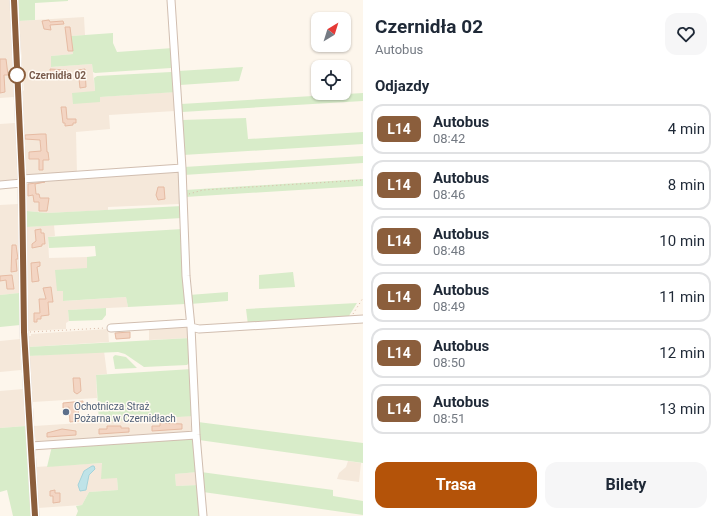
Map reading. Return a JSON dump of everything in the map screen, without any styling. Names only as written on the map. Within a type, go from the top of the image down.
[{"type":"street","points":[[14,0],[22,181],[24,332],[35,516]]},
{"type":"street","points":[[171,0],[182,168],[196,435],[203,516]]},
{"type":"street","points":[[0,185],[22,181],[182,168]]},
{"type":"street","points":[[112,328],[190,325],[199,329],[363,319]]},
{"type":"street","points":[[31,446],[196,435]]},
{"type":"path","points":[[183,193],[190,194],[203,190],[363,180]]},
{"type":"path","points":[[350,320],[363,298]]},
{"type":"path","points":[[24,332],[112,328]]},
{"type":"shaded area","points":[[0,0],[10,0],[14,97],[0,98]]},
{"type":"shaded area","points":[[84,17],[85,35],[71,36],[73,54],[51,56],[51,67],[92,64],[95,91],[100,101],[99,97],[174,92],[175,111],[109,115],[110,129],[76,132],[77,174],[25,177],[24,111],[22,110],[21,93],[24,90],[19,21]]},
{"type":"shaded area","points":[[15,123],[18,181],[0,183],[0,124]]},
{"type":"shaded area","points":[[177,170],[181,174],[179,204],[108,207],[108,210],[47,213],[27,211],[25,181]]},
{"type":"shaded area","points":[[18,204],[21,279],[19,293],[0,295],[0,205]]},
{"type":"shaded area","points":[[54,225],[55,236],[48,237],[49,258],[87,257],[88,268],[57,291],[63,291],[64,301],[126,297],[128,307],[68,310],[69,321],[66,323],[66,329],[28,331],[27,227]]},
{"type":"shaded area","points":[[188,325],[190,338],[149,340],[149,327]]},
{"type":"shaded area","points":[[108,329],[109,342],[28,347],[28,336],[31,336],[31,334]]},
{"type":"shaded area","points":[[20,339],[21,370],[0,372],[0,341]]},
{"type":"shaded area","points":[[104,351],[107,374],[96,375],[97,398],[33,402],[28,356]]},
{"type":"shaded area","points":[[23,389],[26,426],[0,428],[0,391]]},
{"type":"shaded area","points":[[190,416],[192,437],[36,445],[34,426]]},
{"type":"shaded area","points":[[348,461],[361,463],[359,482],[337,479],[339,473],[346,467]]},
{"type":"shaded area","points":[[103,463],[117,477],[118,490],[89,492],[82,505],[38,508],[35,467]]},
{"type":"shaded area","points":[[197,472],[198,485],[176,486],[175,474]]},
{"type":"green space","points":[[18,0],[68,1],[35,3],[35,20],[19,21]]},
{"type":"green space","points":[[113,33],[113,43],[117,52],[173,48],[175,66],[171,68],[95,73],[93,72],[92,64],[51,67],[51,56],[73,54],[71,36]]},
{"type":"green space","points":[[243,67],[239,81],[180,85],[178,71]]},
{"type":"green space","points":[[171,72],[175,74],[177,92],[100,97],[100,102],[73,104],[72,93],[95,91],[94,78],[97,76]]},
{"type":"green space","points":[[363,93],[363,101],[182,112],[181,104],[311,96],[311,100],[351,100],[351,94]]},
{"type":"green space","points":[[246,118],[248,139],[363,132],[363,144],[183,155],[182,120]]},
{"type":"green space","points":[[363,156],[363,163],[184,175],[184,167]]},
{"type":"green space","points":[[363,179],[363,186],[185,197],[185,190]]},
{"type":"green space","points":[[182,206],[182,218],[27,227],[27,211],[47,213]]},
{"type":"green space","points":[[183,229],[185,304],[128,307],[126,297],[63,301],[63,291],[57,291],[55,270],[87,268],[87,257],[96,256],[95,246],[49,248],[48,237]]},
{"type":"green space","points":[[293,272],[295,287],[259,289],[259,275]]},
{"type":"green space","points":[[228,292],[228,301],[190,304],[189,295]]},
{"type":"green space","points":[[19,293],[20,325],[0,327],[0,295]]},
{"type":"green space","points":[[357,303],[347,319],[248,325],[246,309]]},
{"type":"green space","points":[[106,308],[106,315],[102,320],[69,321],[68,310]]},
{"type":"green space","points":[[190,338],[191,361],[187,365],[144,367],[125,354],[118,352],[28,356],[28,347]]},
{"type":"green space","points":[[115,355],[126,357],[137,368],[115,369],[113,357]]},
{"type":"green space","points":[[192,369],[194,416],[99,422],[96,375]]},
{"type":"green space","points":[[198,422],[363,443],[363,463],[199,440]]},
{"type":"green space","points":[[26,426],[31,516],[13,516],[7,490],[0,492],[0,428]]},
{"type":"green space","points":[[194,437],[198,472],[175,474],[176,486],[198,485],[202,516],[76,516],[78,511],[76,506],[82,505],[89,492],[118,490],[117,478],[101,479],[102,463],[47,467],[52,446]]},
{"type":"green space","points":[[201,472],[333,490],[333,496],[363,501],[363,515],[203,492]]},
{"type":"water","points":[[94,466],[95,469],[89,475],[86,490],[80,491],[78,485],[84,471]]},
{"type":"building","points":[[49,20],[50,22],[63,21],[64,24],[50,25],[51,30],[44,29],[42,21]]},
{"type":"building","points":[[65,27],[70,27],[73,51],[68,51]]},
{"type":"building","points":[[0,59],[6,59],[8,75],[4,75],[5,92],[0,93]]},
{"type":"building","points":[[50,69],[67,70],[67,74],[51,78]]},
{"type":"building","points":[[85,69],[86,87],[80,88],[78,70]]},
{"type":"building","points":[[61,107],[66,107],[67,119],[76,119],[76,123],[65,126],[65,123],[63,123]]},
{"type":"building","points":[[46,134],[49,160],[43,160],[43,170],[39,170],[39,159],[29,159],[29,152],[41,151],[40,140],[25,139],[25,135]]},
{"type":"building","points":[[45,182],[35,184],[36,194],[39,194],[40,198],[49,198],[47,211],[39,211],[39,202],[34,202],[33,195],[28,196],[28,184]]},
{"type":"building","points":[[158,187],[164,187],[165,199],[158,200],[156,195]]},
{"type":"building","points":[[41,229],[41,233],[44,233],[45,244],[32,248],[32,244],[36,241],[35,230]]},
{"type":"building","points":[[12,245],[16,245],[18,259],[16,259],[17,271],[11,272]]},
{"type":"building","points":[[40,262],[40,266],[37,267],[39,281],[32,282],[31,263]]},
{"type":"building","points":[[12,275],[14,289],[7,289],[6,280],[0,281],[0,276]]},
{"type":"building","points":[[51,287],[53,302],[48,302],[49,315],[41,316],[41,319],[37,319],[37,322],[34,322],[34,313],[40,313],[39,299],[46,299],[43,288]]},
{"type":"building","points":[[130,332],[130,338],[116,339],[115,333]]},
{"type":"building","points":[[73,378],[80,378],[81,391],[77,394],[74,392]]},
{"type":"building","points":[[83,401],[83,408],[78,408],[79,421],[70,422],[69,407],[63,408],[63,403]]},
{"type":"building","points":[[160,423],[182,424],[182,429],[152,431],[152,426],[160,426]]},
{"type":"building","points":[[107,426],[121,426],[121,428],[129,428],[129,432],[99,434],[99,429],[107,429]]},
{"type":"building","points":[[62,429],[76,431],[76,435],[47,437],[47,433]]},
{"type":"building","points":[[55,490],[55,493],[60,493],[60,502],[53,503],[53,496],[50,496],[50,491]]},
{"type":"bus line","name":"L14","points":[[14,0],[22,179],[24,332],[35,516]]},
{"type":"place","name":"Czernidła 02","points":[[17,75]]},
{"type":"place","name":"Ochotnicza Straż Pożarna w Czernidłach","points":[[66,412]]}]
